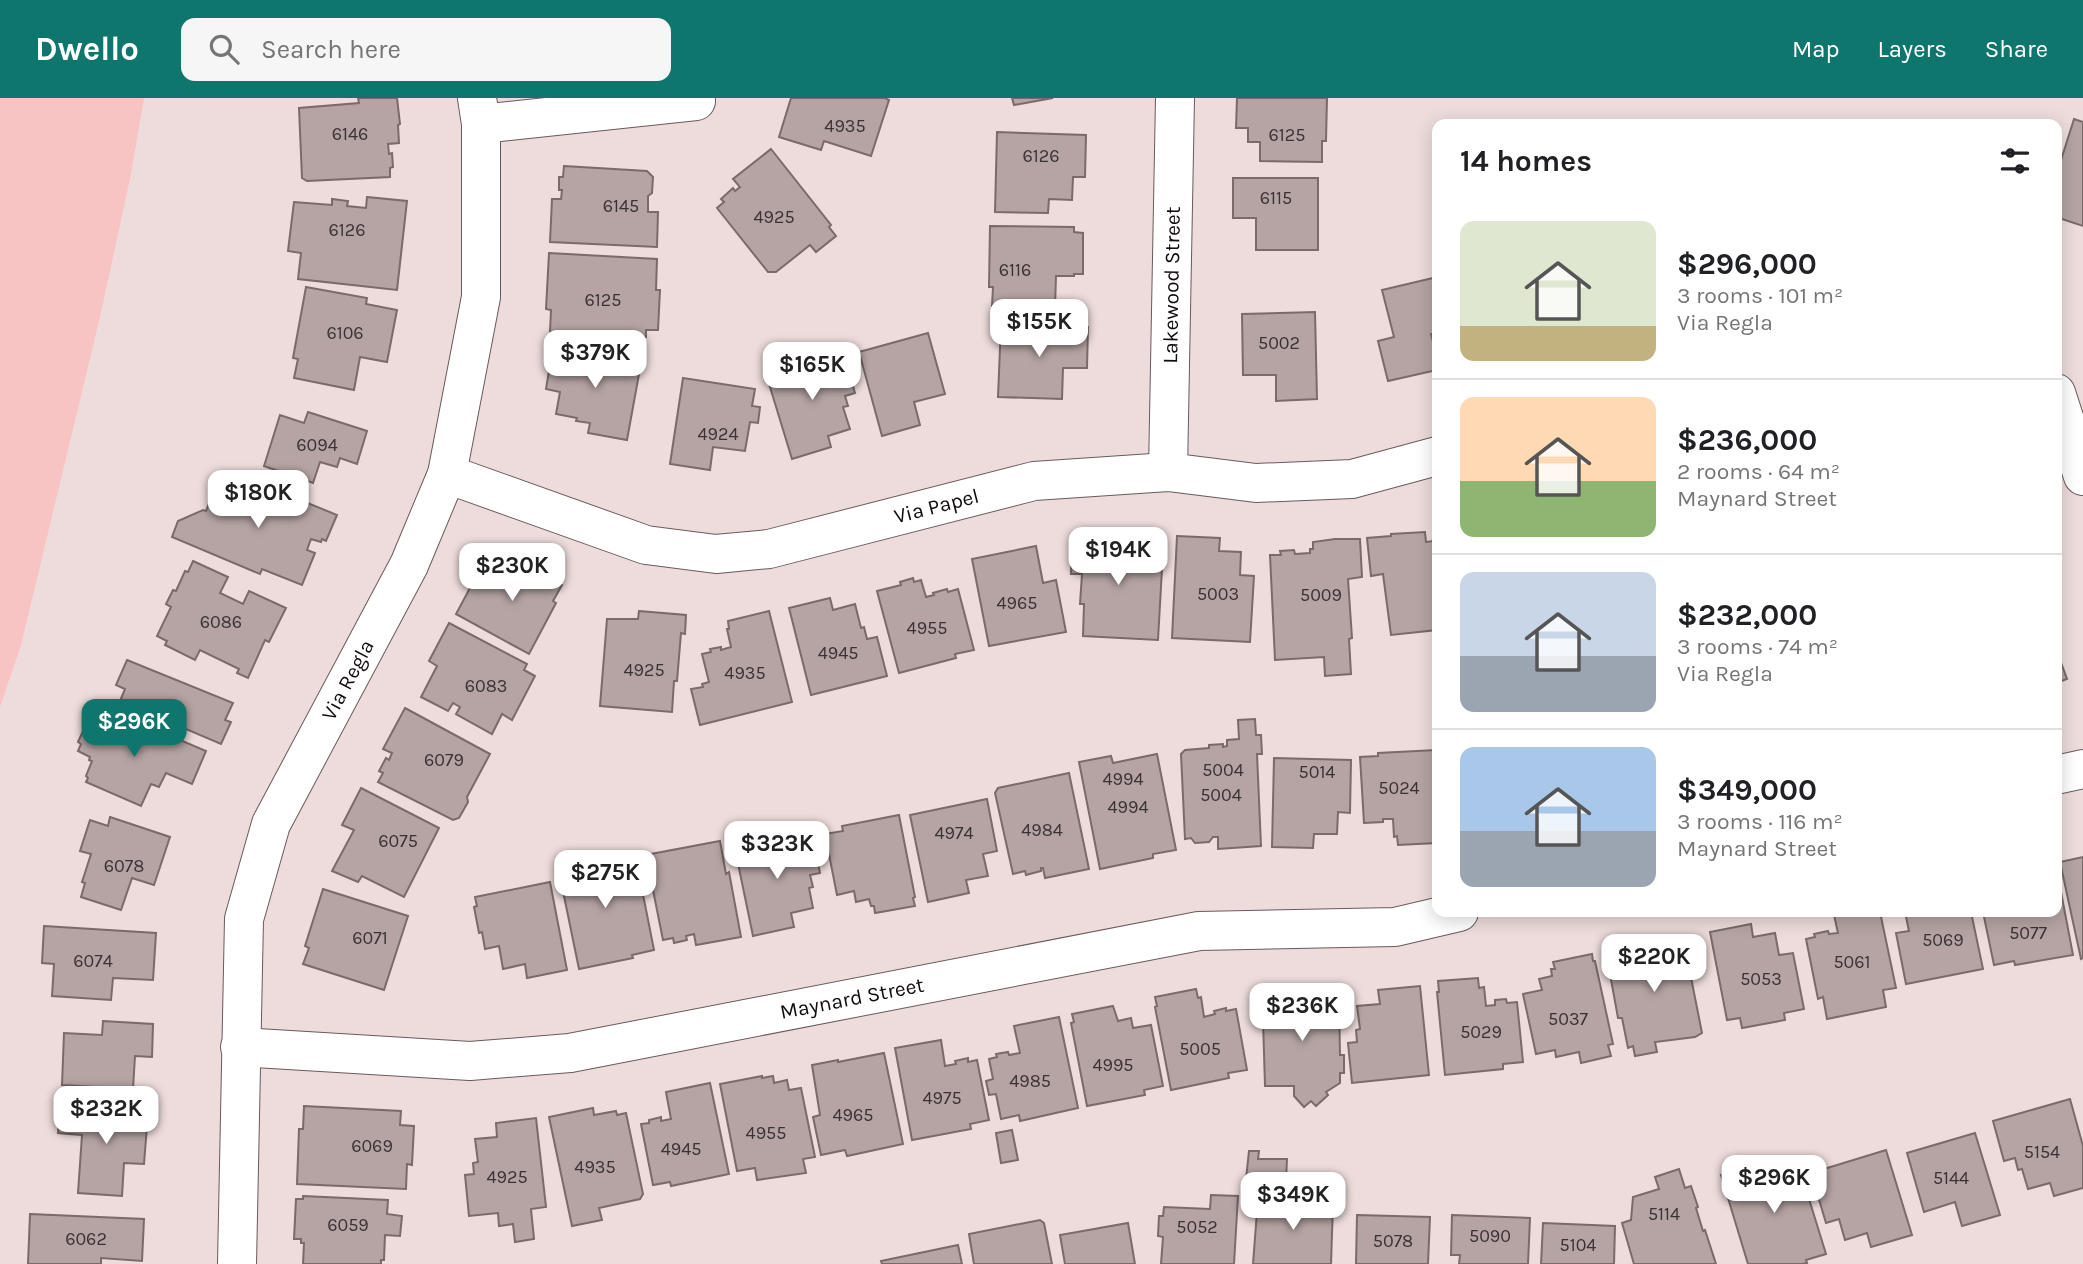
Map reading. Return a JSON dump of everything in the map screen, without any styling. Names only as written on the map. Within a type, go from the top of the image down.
[{"type":"street","name":"Lakewood Street","points":[[1168,472],[1175,98]]},
{"type":"street","points":[[479,111],[696,102]]},
{"type":"street","name":"Via Regla","points":[[237,1264],[244,919],[271,824],[409,565],[447,474],[481,297],[479,111]]},
{"type":"street","points":[[2062,411],[2083,476]]},
{"type":"street","name":"Via Papel","points":[[447,474],[646,545],[716,554],[769,549],[1034,481],[1168,472],[1256,483],[1352,479],[1432,457]]},
{"type":"street","points":[[2062,774],[2083,769]]},
{"type":"street","name":"Maynard Street","points":[[240,1047],[470,1061],[570,1054],[1199,931],[1395,927],[1438,917]]},
{"type":"shaded area","points":[[0,98],[144,98],[131,174],[100,317],[21,645],[0,707]]},
{"type":"building","points":[[358,98],[397,98],[399,143],[388,144],[393,167],[390,168],[390,177],[307,181],[302,178],[299,108],[359,103]]},
{"type":"building","points":[[791,98],[889,100],[871,156],[824,141],[821,150],[779,137]]},
{"type":"building","points":[[1012,98],[1053,98],[1014,105]]},
{"type":"building","points":[[1237,98],[1327,98],[1326,141],[1322,141],[1322,162],[1260,161],[1260,142],[1248,142],[1248,128],[1236,128]]},
{"type":"building","points":[[2074,119],[2083,122],[2083,226],[2062,219],[2062,157]]},
{"type":"building","points":[[997,132],[1086,135],[1085,177],[1073,177],[1072,200],[1049,199],[1048,213],[995,212]]},
{"type":"building","points":[[771,149],[831,225],[829,227],[836,236],[816,252],[810,245],[776,272],[768,272],[717,208],[724,202],[721,199],[733,188],[735,191],[740,187],[733,179]]},
{"type":"building","points":[[564,166],[647,171],[653,177],[652,193],[648,196],[648,212],[658,212],[657,247],[550,242],[552,199],[561,199],[559,177],[563,177]]},
{"type":"building","points":[[1233,178],[1318,178],[1318,250],[1256,250],[1256,218],[1233,218]]},
{"type":"building","points":[[367,197],[407,201],[397,290],[298,279],[301,253],[288,251],[294,202],[332,205],[332,199],[348,201],[347,206],[366,208]]},
{"type":"building","points":[[990,226],[1074,227],[1074,232],[1083,233],[1083,274],[1056,276],[1055,307],[992,306],[993,287],[989,287]]},
{"type":"building","points":[[549,253],[657,259],[656,290],[660,290],[658,330],[646,330],[646,337],[550,332],[551,310],[546,309]]},
{"type":"building","points":[[1432,278],[1432,371],[1388,381],[1378,341],[1394,337],[1382,290]]},
{"type":"building","points":[[306,287],[367,298],[366,304],[397,310],[387,362],[360,357],[354,390],[294,378],[298,359],[293,358]]},
{"type":"building","points":[[1315,312],[1317,399],[1276,401],[1276,375],[1243,375],[1242,314]]},
{"type":"building","points":[[1001,324],[1088,327],[1087,368],[1063,368],[1062,399],[998,397]]},
{"type":"building","points":[[928,333],[945,394],[914,402],[920,425],[882,436],[859,352]]},
{"type":"building","points":[[553,347],[641,363],[627,440],[588,433],[590,423],[556,414],[560,392],[546,389]]},
{"type":"building","points":[[842,350],[855,393],[845,396],[848,406],[843,407],[850,429],[828,436],[831,447],[792,459],[766,374]]},
{"type":"building","points":[[683,378],[755,389],[752,406],[760,407],[758,423],[750,422],[745,451],[713,447],[710,470],[670,464]]},
{"type":"building","points":[[308,412],[367,431],[357,464],[340,458],[337,467],[320,462],[313,483],[264,466],[280,415],[304,423]]},
{"type":"building","points":[[219,479],[249,490],[251,486],[264,491],[266,486],[337,515],[326,541],[311,539],[307,550],[315,553],[302,585],[262,569],[260,574],[172,537],[178,521],[206,511]]},
{"type":"building","points":[[1425,532],[1426,542],[1432,541],[1432,631],[1391,635],[1383,574],[1371,576],[1367,538]]},
{"type":"building","points":[[1072,536],[1132,539],[1132,549],[1139,549],[1139,546],[1163,551],[1158,640],[1083,636],[1084,604],[1080,604],[1082,574],[1071,574]]},
{"type":"building","points":[[1177,536],[1220,538],[1219,551],[1241,552],[1240,575],[1254,576],[1250,642],[1172,638]]},
{"type":"building","points":[[1360,539],[1362,577],[1348,579],[1352,638],[1349,639],[1351,674],[1325,676],[1324,657],[1275,660],[1270,555],[1281,555],[1280,551],[1294,550],[1295,554],[1310,553],[1313,542]]},
{"type":"building","points":[[1036,546],[1043,583],[1056,580],[1066,632],[989,646],[972,559]]},
{"type":"building","points":[[508,555],[545,575],[548,571],[562,579],[559,583],[562,585],[553,601],[556,603],[529,654],[456,614],[477,575],[482,578],[489,567],[499,573]]},
{"type":"building","points":[[193,561],[228,577],[220,593],[243,604],[249,591],[286,608],[269,642],[265,640],[248,678],[237,673],[239,669],[200,650],[195,660],[165,645],[167,641],[157,636],[171,607],[166,604]]},
{"type":"building","points":[[913,578],[914,582],[921,580],[926,597],[947,589],[948,592],[958,589],[974,650],[955,654],[956,658],[899,673],[877,591],[901,585],[900,582]]},
{"type":"building","points":[[830,598],[833,610],[855,604],[861,628],[864,627],[867,639],[877,637],[887,676],[811,695],[789,608]]},
{"type":"building","points":[[639,611],[686,615],[685,634],[681,633],[677,681],[674,681],[672,712],[600,706],[607,619],[638,619]]},
{"type":"building","points":[[769,611],[792,702],[700,725],[691,689],[703,687],[702,684],[709,682],[702,654],[711,652],[710,649],[731,647],[728,621]]},
{"type":"building","points":[[449,623],[527,664],[524,670],[535,676],[512,720],[502,714],[492,734],[456,714],[460,707],[453,703],[448,711],[421,697],[437,666],[429,661]]},
{"type":"building","points":[[127,660],[233,703],[225,720],[231,722],[221,744],[120,701],[125,689],[116,685]]},
{"type":"building","points":[[2062,665],[2067,679],[2062,681]]},
{"type":"building","points":[[405,708],[490,754],[459,818],[453,820],[378,782],[383,773],[379,771],[392,753],[383,749]]},
{"type":"building","points":[[90,716],[98,719],[100,716],[162,742],[166,734],[206,751],[192,784],[166,773],[159,787],[151,784],[141,806],[86,782],[92,761],[78,751],[81,744],[78,742]]},
{"type":"building","points":[[1255,719],[1256,735],[1261,735],[1262,754],[1257,754],[1261,846],[1218,849],[1218,837],[1213,837],[1209,842],[1195,843],[1191,838],[1185,839],[1181,754],[1185,750],[1209,748],[1209,745],[1227,746],[1227,740],[1239,739],[1238,720]]},
{"type":"building","points":[[1432,750],[1432,843],[1398,845],[1397,836],[1394,837],[1393,819],[1364,823],[1360,757],[1378,756],[1378,753]]},
{"type":"building","points":[[1157,754],[1176,850],[1153,854],[1153,858],[1100,869],[1079,762],[1111,756],[1113,763]]},
{"type":"building","points":[[1274,758],[1351,760],[1350,813],[1338,812],[1337,834],[1314,834],[1313,848],[1272,847]]},
{"type":"building","points":[[1069,773],[1089,869],[1045,878],[1043,868],[1026,875],[1025,871],[1013,874],[995,793],[998,788]]},
{"type":"building","points":[[361,788],[439,828],[404,897],[362,876],[358,882],[332,871],[354,830],[342,825]]},
{"type":"building","points":[[987,799],[997,851],[983,854],[988,876],[966,880],[969,893],[928,902],[910,815]]},
{"type":"building","points":[[899,815],[915,906],[875,913],[869,899],[856,902],[854,891],[837,895],[825,834],[843,831],[842,826]]},
{"type":"building","points":[[110,817],[170,837],[154,885],[132,878],[121,910],[81,897],[85,883],[82,882],[91,854],[80,851],[90,820],[108,826]]},
{"type":"building","points":[[812,833],[820,873],[810,875],[813,887],[809,888],[813,908],[791,913],[794,927],[753,936],[735,849]]},
{"type":"building","points":[[720,841],[726,874],[729,872],[741,937],[696,945],[694,934],[686,936],[687,940],[674,943],[673,938],[663,940],[647,860],[651,854]]},
{"type":"building","points":[[635,854],[654,950],[632,955],[633,958],[579,969],[557,862],[588,856],[590,863]]},
{"type":"building","points":[[2083,857],[2081,959],[2062,871],[2062,862]]},
{"type":"building","points":[[550,882],[567,970],[527,978],[525,964],[503,969],[499,946],[485,949],[474,907],[477,906],[475,897]]},
{"type":"building","points":[[323,889],[408,916],[384,990],[303,964],[309,948],[305,946]]},
{"type":"building","points":[[2062,897],[2073,955],[2015,965],[2014,961],[1994,965],[1984,917],[2062,917]]},
{"type":"building","points":[[1834,917],[1881,917],[1896,988],[1883,990],[1886,1007],[1827,1019],[1823,997],[1818,999],[1806,939],[1828,931],[1829,934],[1838,933]]},
{"type":"building","points":[[1906,917],[1972,917],[1983,969],[1906,984],[1896,933],[1909,931]]},
{"type":"building","points":[[1751,924],[1753,937],[1775,933],[1779,955],[1793,953],[1804,1009],[1784,1013],[1785,1020],[1742,1028],[1740,1018],[1727,1020],[1710,932]]},
{"type":"building","points":[[44,926],[156,933],[153,980],[113,978],[111,1000],[52,996],[54,964],[42,963]]},
{"type":"building","points":[[1683,937],[1702,1033],[1695,1037],[1655,1042],[1657,1052],[1635,1056],[1633,1046],[1628,1048],[1622,1018],[1618,1018],[1606,952]]},
{"type":"building","points":[[1592,954],[1613,1044],[1608,1045],[1611,1056],[1581,1063],[1579,1052],[1556,1057],[1555,1050],[1536,1054],[1523,994],[1542,990],[1539,979],[1552,976],[1551,969],[1555,969],[1553,962]]},
{"type":"building","points":[[1478,978],[1479,988],[1484,987],[1486,1006],[1495,1005],[1495,1000],[1517,1002],[1523,1062],[1503,1064],[1503,1069],[1445,1075],[1438,981]]},
{"type":"building","points":[[1420,986],[1429,1075],[1352,1083],[1348,1043],[1357,1042],[1356,1030],[1360,1029],[1357,1006],[1380,1004],[1378,990]]},
{"type":"building","points":[[1262,988],[1308,988],[1308,996],[1339,999],[1340,1055],[1344,1055],[1344,1073],[1340,1073],[1340,1083],[1326,1092],[1328,1095],[1316,1106],[1311,1101],[1304,1107],[1294,1096],[1294,1086],[1265,1086]]},
{"type":"building","points":[[1196,989],[1198,998],[1201,997],[1204,1017],[1226,1008],[1226,1011],[1236,1009],[1247,1070],[1228,1073],[1229,1078],[1171,1090],[1155,997]]},
{"type":"building","points":[[1113,1006],[1118,1021],[1131,1018],[1133,1028],[1151,1025],[1163,1086],[1144,1090],[1145,1095],[1087,1106],[1071,1023],[1074,1022],[1072,1014]]},
{"type":"building","points":[[1059,1017],[1078,1108],[1020,1121],[1019,1115],[1001,1119],[996,1094],[989,1095],[986,1081],[993,1079],[989,1059],[997,1057],[996,1054],[1020,1053],[1014,1026]]},
{"type":"building","points":[[103,1021],[153,1024],[152,1057],[135,1056],[133,1089],[62,1085],[64,1033],[102,1035]]},
{"type":"building","points":[[941,1040],[945,1066],[968,1058],[968,1062],[977,1060],[989,1120],[970,1124],[971,1129],[912,1140],[895,1048]]},
{"type":"building","points":[[884,1053],[903,1144],[847,1156],[845,1150],[821,1155],[813,1117],[820,1115],[812,1065]]},
{"type":"building","points":[[773,1076],[774,1083],[787,1080],[789,1090],[801,1088],[815,1157],[803,1159],[806,1173],[757,1180],[755,1168],[737,1171],[720,1084]]},
{"type":"building","points":[[710,1083],[729,1174],[671,1186],[670,1182],[653,1185],[641,1124],[661,1117],[661,1121],[671,1119],[666,1092]]},
{"type":"building","points":[[2070,1099],[2083,1146],[2083,1188],[2054,1196],[2050,1183],[2028,1189],[2022,1169],[2018,1170],[2015,1158],[2004,1161],[1993,1121]]},
{"type":"building","points":[[304,1106],[401,1111],[400,1125],[414,1126],[412,1165],[407,1164],[406,1189],[297,1184],[299,1129],[303,1129]]},
{"type":"building","points":[[593,1108],[594,1115],[616,1111],[617,1115],[626,1113],[643,1194],[640,1199],[599,1208],[602,1220],[572,1226],[549,1117]]},
{"type":"building","points":[[60,1109],[148,1113],[144,1164],[124,1163],[122,1196],[78,1193],[82,1135],[58,1133]]},
{"type":"building","points":[[536,1118],[546,1207],[531,1209],[534,1239],[515,1242],[513,1224],[499,1226],[498,1213],[469,1216],[465,1175],[474,1174],[473,1163],[478,1162],[475,1139],[497,1137],[496,1123]]},
{"type":"building","points":[[1012,1130],[1018,1160],[1001,1163],[996,1133]]},
{"type":"building","points":[[1975,1133],[2000,1215],[1962,1226],[1955,1202],[1924,1212],[1907,1153]]},
{"type":"building","points":[[1886,1150],[1912,1235],[1871,1247],[1867,1233],[1845,1240],[1839,1219],[1826,1223],[1811,1173]]},
{"type":"building","points":[[1249,1151],[1259,1151],[1258,1159],[1287,1159],[1286,1180],[1246,1179]]},
{"type":"building","points":[[1797,1160],[1826,1254],[1806,1260],[1807,1263],[1802,1264],[1748,1264],[1721,1175],[1751,1166],[1753,1173]]},
{"type":"building","points":[[1679,1169],[1685,1188],[1691,1186],[1703,1231],[1705,1230],[1716,1264],[1634,1264],[1622,1223],[1631,1220],[1633,1197],[1659,1189],[1655,1177]]},
{"type":"building","points":[[1211,1195],[1238,1196],[1234,1264],[1161,1264],[1163,1237],[1158,1236],[1159,1216],[1163,1216],[1164,1207],[1210,1209]]},
{"type":"building","points":[[303,1196],[388,1200],[387,1214],[402,1216],[400,1236],[385,1235],[384,1260],[381,1260],[381,1264],[303,1264],[304,1243],[301,1243],[301,1239],[294,1239],[296,1199],[303,1199]]},
{"type":"building","points":[[1258,1198],[1320,1201],[1328,1199],[1333,1204],[1331,1264],[1253,1264]]},
{"type":"building","points":[[30,1214],[144,1219],[142,1261],[101,1258],[101,1264],[28,1264]]},
{"type":"building","points":[[1357,1215],[1430,1217],[1428,1264],[1356,1264]]},
{"type":"building","points":[[1452,1215],[1530,1218],[1528,1264],[1459,1264],[1460,1255],[1451,1255]]},
{"type":"building","points":[[1040,1220],[1044,1223],[1052,1264],[974,1264],[969,1234]]},
{"type":"building","points":[[1128,1223],[1135,1264],[1065,1264],[1060,1235]]},
{"type":"building","points":[[1543,1223],[1615,1226],[1614,1264],[1541,1264]]},
{"type":"building","points":[[958,1245],[962,1264],[882,1264],[881,1261]]}]
